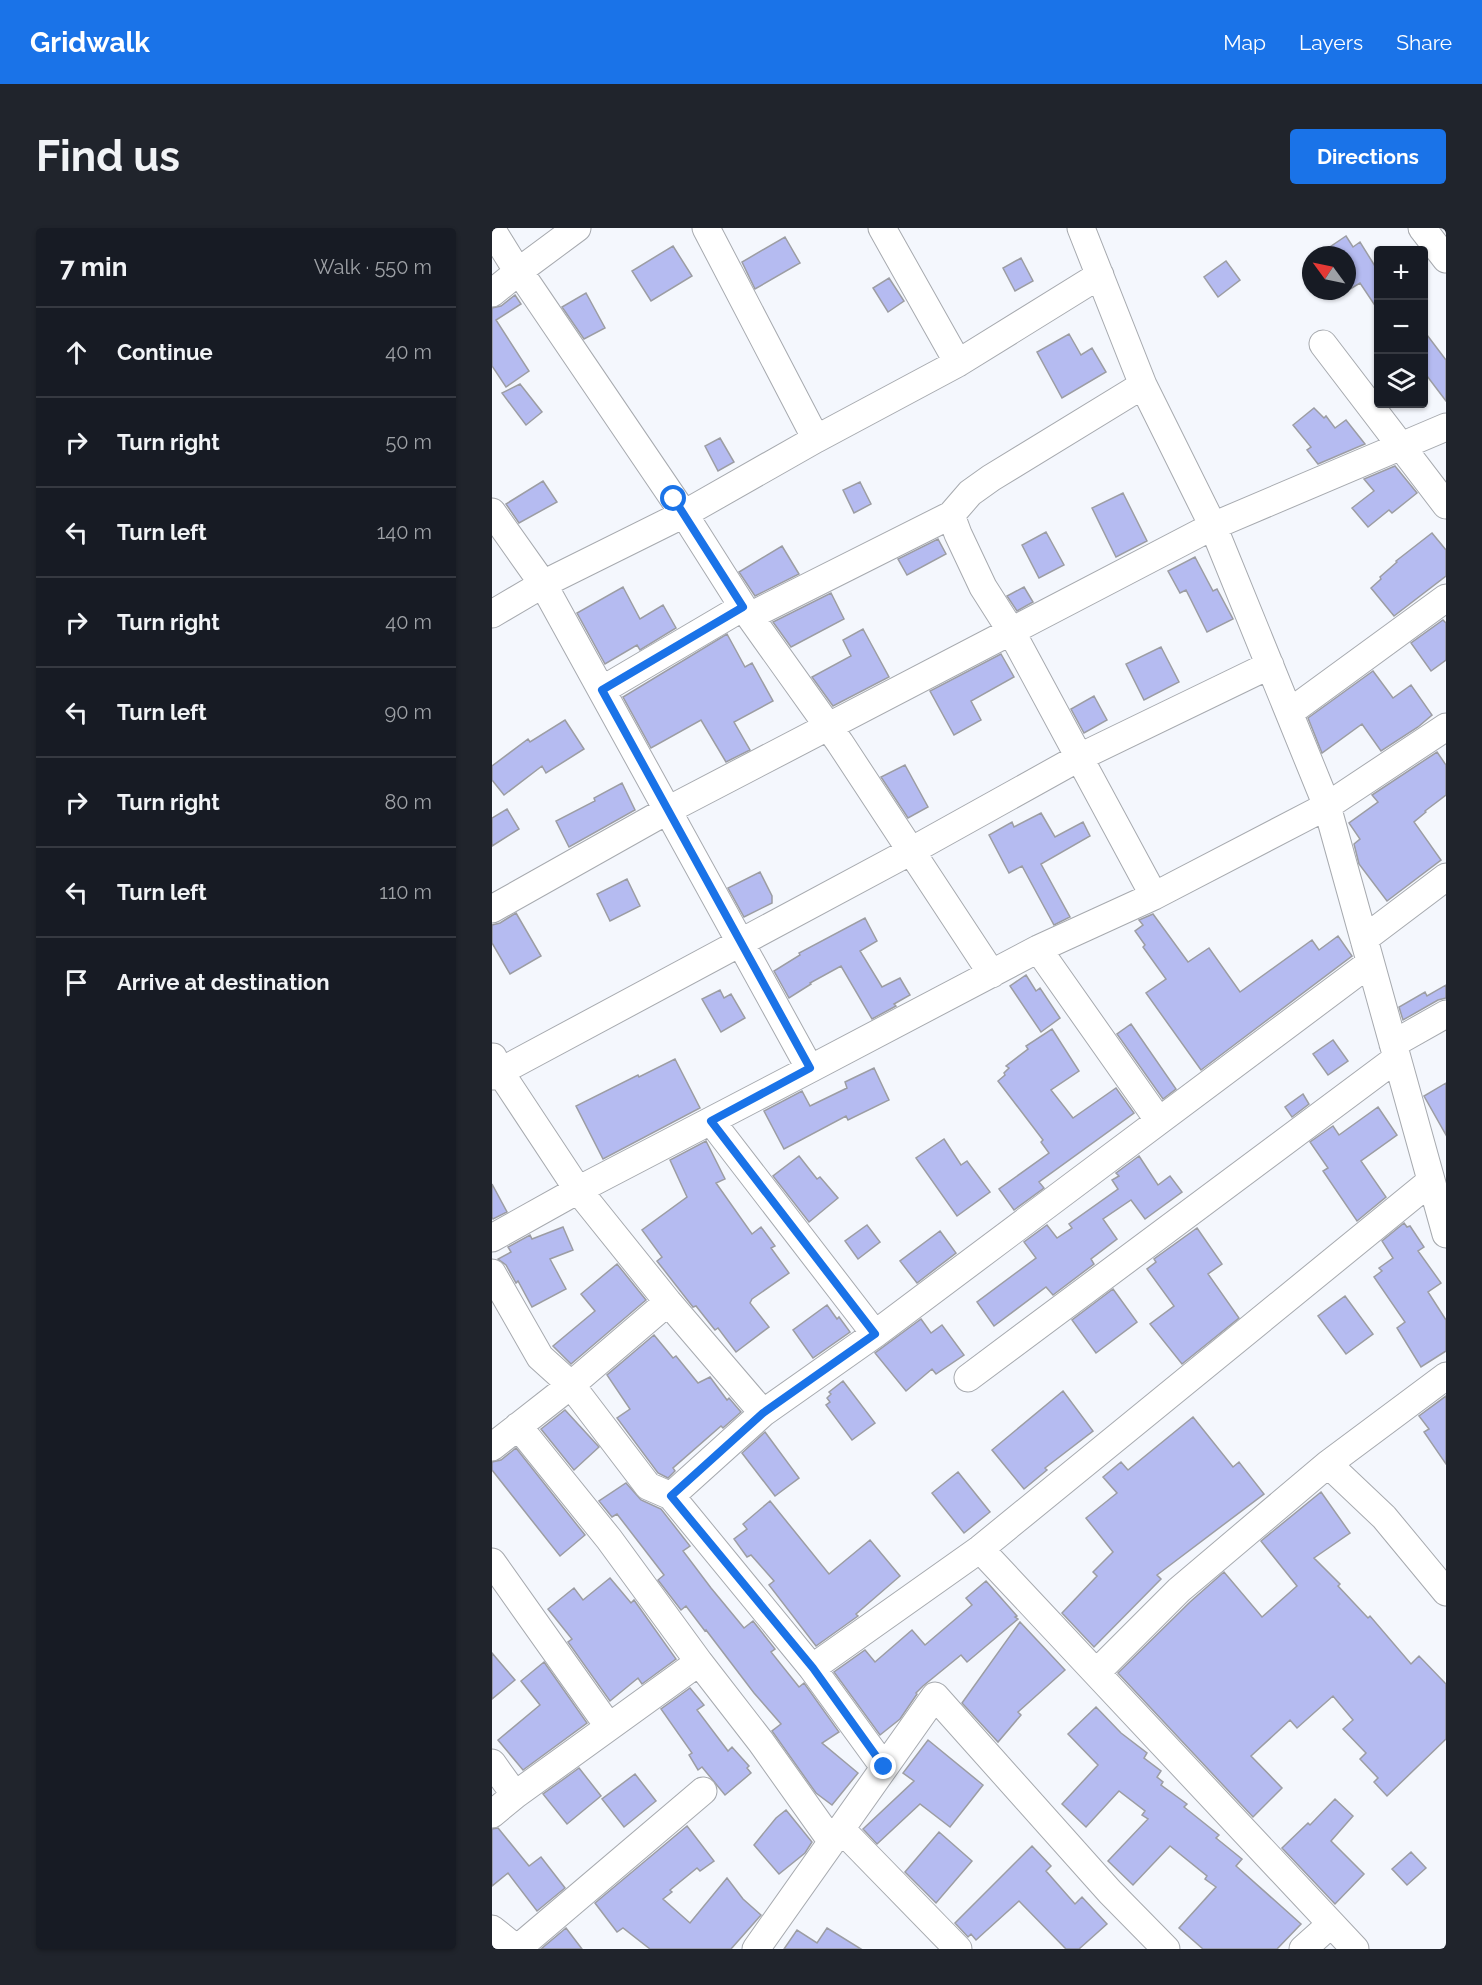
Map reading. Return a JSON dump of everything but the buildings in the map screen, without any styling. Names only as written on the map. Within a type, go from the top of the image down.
[{"type":"street","points":[[492,293],[577,228]]},
{"type":"street","points":[[706,228],[816,439]]},
{"type":"street","points":[[882,228],[958,363]]},
{"type":"street","points":[[1082,228],[1143,385],[1213,526],[1327,806],[1445,1224]]},
{"type":"street","points":[[1422,228],[1446,259]]},
{"type":"street","points":[[492,230],[684,514],[747,612],[828,726],[992,975]]},
{"type":"street","points":[[492,614],[543,584],[684,514],[816,439],[958,363],[1100,275]]},
{"type":"street","points":[[1323,344],[1446,505]]},
{"type":"street","points":[[602,690],[747,612],[951,515],[969,493],[991,478],[1143,385]]},
{"type":"street","points":[[492,909],[668,810],[1213,526],[1446,427]]},
{"type":"street","points":[[492,512],[543,584],[810,1068]]},
{"type":"street","points":[[951,515],[983,587],[1011,631],[1154,896]]},
{"type":"street","points":[[1290,712],[1446,598]]},
{"type":"street","points":[[763,1413],[668,1302],[578,1190],[495,1068],[911,851],[1080,757],[1270,665]]},
{"type":"street","points":[[492,1238],[578,1190],[1038,949],[1154,896],[1327,806],[1446,726]]},
{"type":"street","points":[[671,1496],[763,1413],[875,1334],[1159,1120],[1367,951],[1446,878]]},
{"type":"street","points":[[1038,949],[1159,1120]]},
{"type":"street","points":[[968,1378],[1446,1014]]},
{"type":"street","points":[[711,1121],[875,1334]]},
{"type":"street","points":[[813,1668],[980,1549],[1431,1181]]},
{"type":"street","points":[[492,1273],[540,1357],[571,1385],[648,1486],[671,1496],[813,1668],[884,1767]]},
{"type":"street","points":[[492,1447],[571,1385],[668,1302]]},
{"type":"street","points":[[1096,1672],[1179,1590],[1328,1464],[1446,1376]]},
{"type":"street","points":[[518,1426],[609,1539],[699,1662],[836,1836],[958,1949]]},
{"type":"street","points":[[1328,1464],[1384,1517],[1446,1592]]},
{"type":"street","points":[[980,1549],[1355,1949]]},
{"type":"street","points":[[492,1562],[609,1727]]},
{"type":"street","points":[[492,1814],[699,1662]]},
{"type":"street","points":[[756,1949],[935,1696],[1110,1892],[1166,1949]]},
{"type":"street","points":[[492,1763],[515,1795]]},
{"type":"street","points":[[492,1929],[517,1949],[704,1791]]},
{"type":"street","points":[[1303,1949],[1330,1924]]},
{"type":"route","points":[[674,499],[743,607],[602,690],[810,1068],[711,1121],[875,1334],[763,1413],[671,1496],[813,1668],[884,1767]]}]
